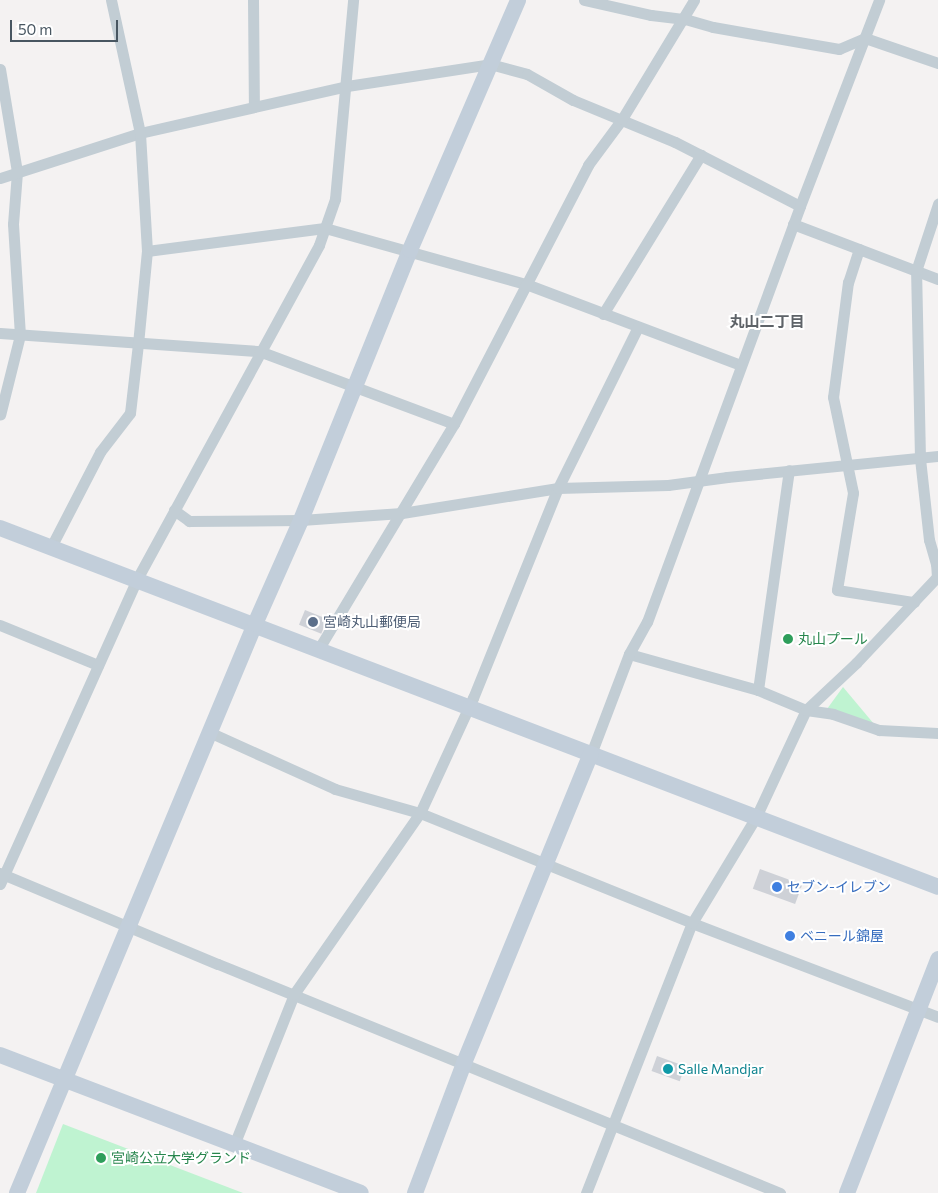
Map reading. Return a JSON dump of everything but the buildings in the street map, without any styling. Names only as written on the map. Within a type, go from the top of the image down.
[{"type":"street","points":[[51,547],[100,452],[130,414],[138,344],[147,251],[140,133],[111,0]]},
{"type":"street","points":[[253,0],[254,107]]},
{"type":"street","points":[[353,0],[347,86],[335,199],[319,245],[259,351],[137,579],[2,877],[128,926],[780,1193]]},
{"type":"street","points":[[17,1193],[255,624],[301,520],[410,250],[518,0]]},
{"type":"street","points":[[584,0],[650,14],[685,19],[713,27],[839,49],[865,38],[938,63]]},
{"type":"street","points":[[318,650],[454,424],[588,165],[622,118],[685,19],[694,0]]},
{"type":"street","points":[[415,1193],[464,1063],[591,754],[629,654],[647,622],[740,365],[879,0]]},
{"type":"street","points":[[0,178],[140,133],[347,86],[490,64],[527,74],[573,100],[622,118],[701,155],[800,206]]},
{"type":"street","points":[[0,69],[17,172],[13,224],[20,335],[0,415]]},
{"type":"street","points":[[604,314],[701,155]]},
{"type":"street","points":[[586,1193],[611,1124],[692,924],[756,817],[806,710],[856,662],[937,577],[936,564],[929,540],[920,458],[916,271],[938,204]]},
{"type":"street","points":[[793,224],[938,279]]},
{"type":"street","points":[[147,251],[325,228],[410,250],[526,284],[740,365]]},
{"type":"street","points":[[859,249],[848,282],[832,397],[849,465],[853,493],[837,590],[914,602]]},
{"type":"street","points":[[234,1145],[294,994],[420,812],[468,708],[558,488],[638,327]]},
{"type":"street","points":[[0,333],[259,351],[454,424]]},
{"type":"street","points":[[174,510],[190,521],[301,520],[402,513],[558,488],[668,485],[698,482],[727,476],[938,456]]},
{"type":"street","points":[[758,690],[789,470]]},
{"type":"street","points":[[0,528],[938,887]]},
{"type":"street","points":[[0,626],[98,665]]},
{"type":"street","points":[[629,654],[758,690],[806,710],[833,714],[879,730],[938,733]]},
{"type":"street","points":[[210,732],[336,789],[420,812],[692,924],[938,1017]]},
{"type":"street","points":[[847,1193],[938,959]]},
{"type":"street","points":[[0,1055],[361,1193]]},
{"type":"green space","points":[[843,687],[874,724],[827,709]]},
{"type":"green space","name":"宮崎公立大学グランド","points":[[63,1124],[243,1193],[36,1193]]},
{"type":"place","name":"宮崎丸山郵便局","points":[[313,622]]},
{"type":"place","name":"丸山プール","points":[[788,639]]},
{"type":"place","name":"セブン-イレブン","points":[[777,887]]},
{"type":"place","name":"ベニール錦屋","points":[[790,936]]},
{"type":"place","name":"Salle Mandjar","points":[[668,1069]]},
{"type":"place","name":"宮崎公立大学グランド","points":[[101,1158]]},
{"type":"district","name":"丸山二丁目","points":[[767,322]]}]
